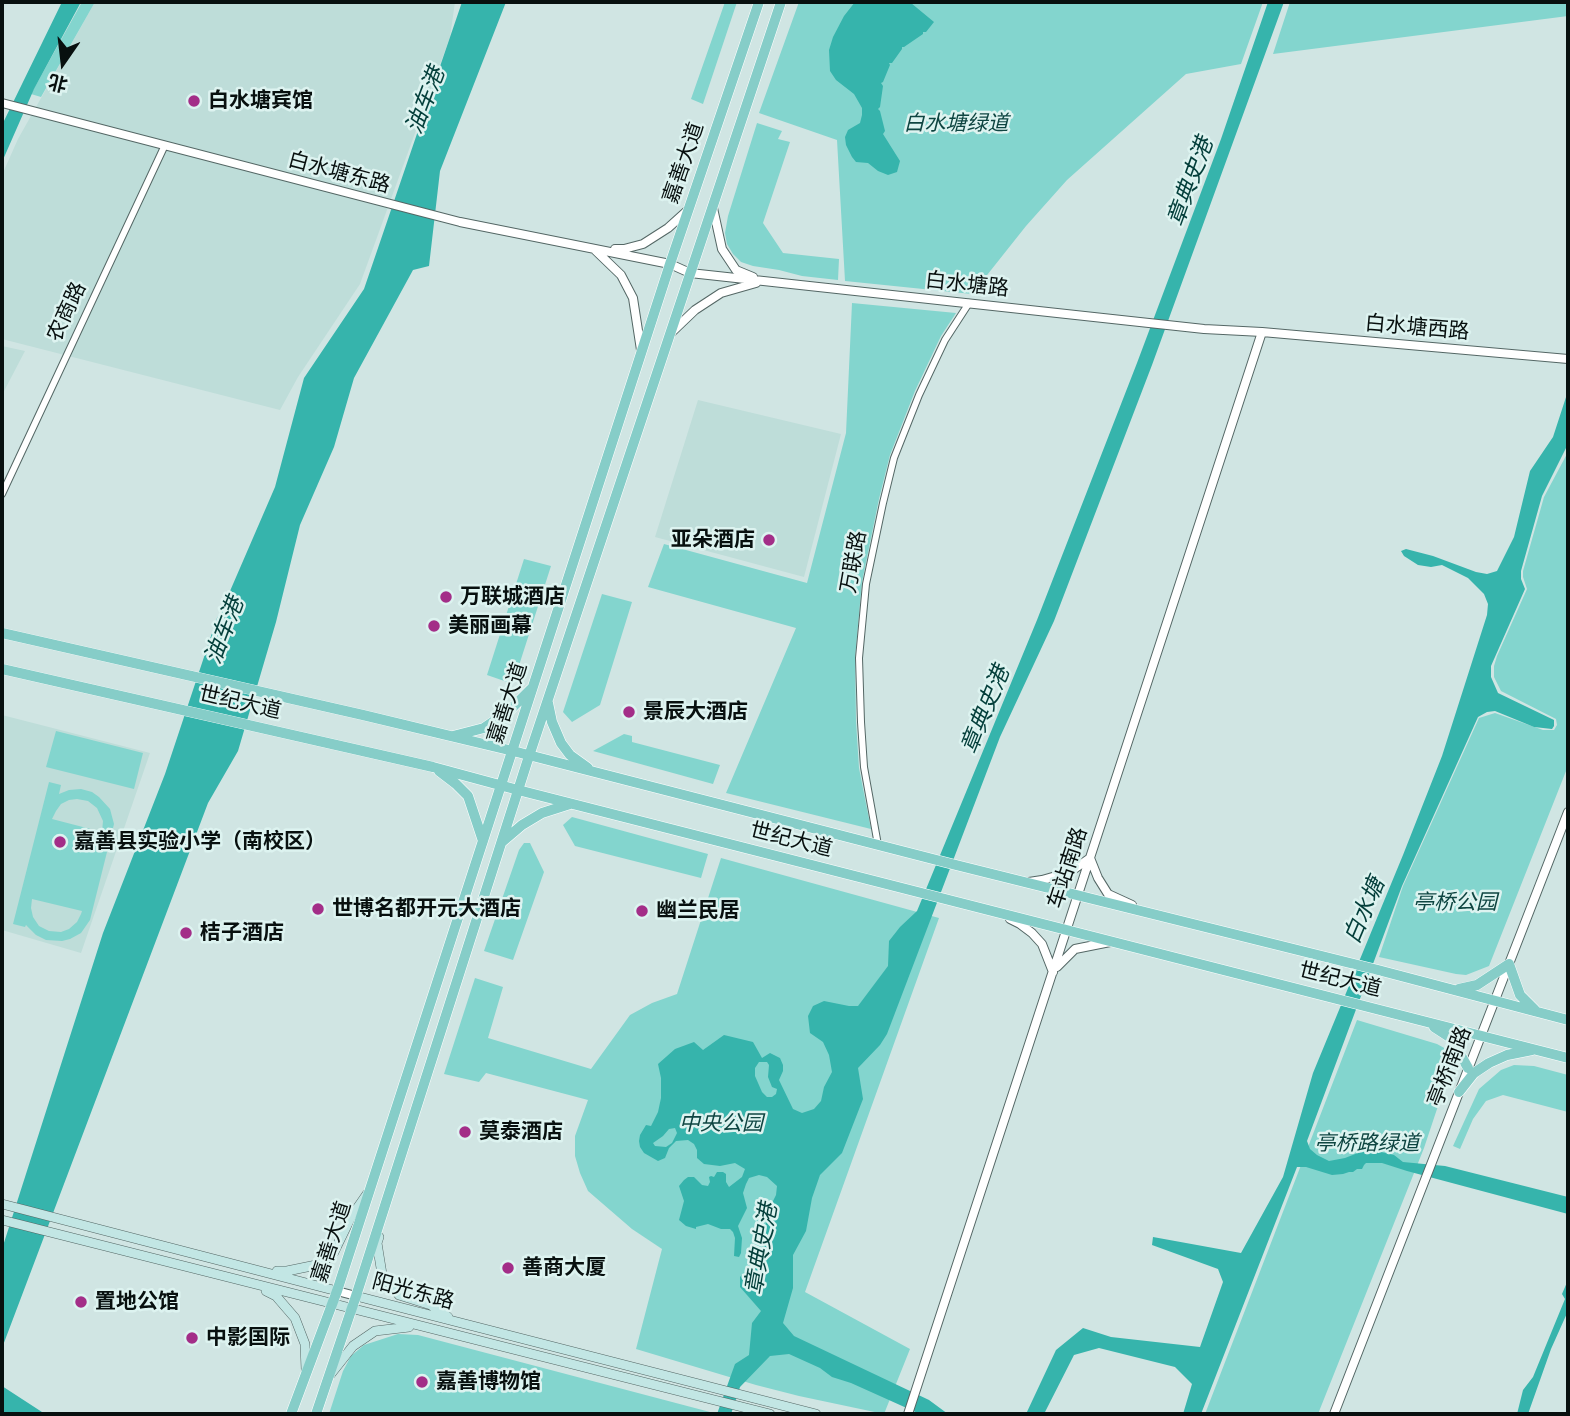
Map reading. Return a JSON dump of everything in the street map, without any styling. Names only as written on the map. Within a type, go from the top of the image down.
[{"type":"main road","name":"嘉善大道","points":[[291,1414],[337,1291],[670,264],[759,2]]},
{"type":"main road","name":"嘉善大道","points":[[316,1414],[528,756],[781,2]]},
{"type":"main road","name":"世纪大道","points":[[2,633],[513,751],[1568,1020]]},
{"type":"main road","name":"世纪大道","points":[[2,669],[433,767],[1568,1058]]},
{"type":"main road","points":[[450,737],[484,728],[509,711],[534,687]]},
{"type":"main road","points":[[547,701],[561,743],[570,755],[594,773]]},
{"type":"main road","points":[[433,767],[468,796],[483,841]]},
{"type":"main road","points":[[501,842],[542,813],[571,804]]},
{"type":"main road","points":[[1455,990],[1477,985],[1509,964],[1520,995],[1536,1011]]},
{"type":"main road","points":[[1424,1021],[1451,1038],[1468,1068]]},
{"type":"main road","points":[[1459,1092],[1474,1073],[1489,1063],[1507,1055],[1534,1049]]},
{"type":"main road","points":[[253,1269],[287,1271],[321,1264],[334,1252],[351,1217],[368,1193]]},
{"type":"main road","name":"阳光东路","points":[[2,1204],[337,1291]]},
{"type":"main road","points":[[381,1217],[383,1225],[377,1244],[382,1274],[399,1295],[431,1305],[452,1321]]},
{"type":"main road","name":"阳光东路","points":[[2,1220],[770,1414]]},
{"type":"main road","points":[[248,1282],[276,1296],[295,1318],[305,1344],[306,1373]]},
{"type":"main road","name":"阳光东路","points":[[356,1296],[816,1414]]},
{"type":"main road","points":[[329,1377],[353,1346],[375,1331],[422,1327]]},
{"type":"street","name":"白水塘东路","points":[[2,103],[460,222],[670,264]]},
{"type":"street","name":"农商路","points":[[2,494],[164,145]]},
{"type":"street","points":[[712,206],[722,249],[736,270],[762,281]]},
{"type":"street","points":[[594,249],[624,250],[643,243],[668,228],[689,209]]},
{"type":"street","points":[[594,249],[621,275],[633,298],[641,353]]},
{"type":"street","name":"白水塘路","points":[[670,264],[690,273],[1204,329],[1262,332]]},
{"type":"street","points":[[670,334],[695,310],[720,293],[762,281]]},
{"type":"street","name":"万联路","points":[[878,845],[864,767],[861,722],[859,658],[866,584],[894,458],[945,340],[969,303]]},
{"type":"street","name":"白水塘西路","points":[[1262,332],[1564,359]]},
{"type":"street","name":"车站南路","points":[[909,1413],[1262,332]]},
{"type":"street","name":"亭桥南路","points":[[1334,1414],[1568,812]]},
{"type":"street","points":[[1026,883],[1070,872],[1090,858],[1108,894],[1154,914]]},
{"type":"street","points":[[989,910],[1020,924],[1032,933],[1042,944],[1053,972],[1074,949],[1111,942]]},
{"type":"street","name":"阳光东路","points":[[337,1291],[356,1296]]},
{"type":"shaded area","points":[[95,2],[455,2],[450,37],[360,284],[298,377],[280,410],[2,339],[2,175],[18,139]]},
{"type":"shaded area","points":[[2,346],[25,351],[2,395]]},
{"type":"shaded area","points":[[698,400],[841,434],[804,577],[655,537]]},
{"type":"shaded area","name":"嘉善县实验小学（南校区）","points":[[2,715],[150,753],[81,953],[2,930]]},
{"type":"green space","points":[[82,2],[95,2],[41,97],[31,94]]},
{"type":"green space","points":[[725,2],[737,2],[703,104],[691,99]]},
{"type":"green space","name":"白水塘绿道","points":[[799,2],[1263,2],[1241,64],[1186,74],[1067,180],[972,294],[845,281],[837,140],[759,113]]},
{"type":"green space","points":[[1290,2],[1568,2],[1568,16],[1273,54]]},
{"type":"green space","points":[[757,123],[782,131],[778,139],[790,142],[763,223],[783,253],[839,259],[838,280],[753,266],[741,262],[727,244],[725,233],[728,216]]},
{"type":"green space","points":[[852,303],[956,313],[941,336],[915,391],[890,455],[862,582],[855,658],[856,721],[859,768],[871,829],[726,793],[796,628],[648,587],[664,544],[807,583],[846,433]]},
{"type":"green space","name":"亭桥公园","points":[[1568,452],[1568,766],[1489,966],[1466,975],[1379,957],[1403,886],[1479,718],[1495,713],[1543,730],[1554,730],[1557,725],[1556,719],[1501,691],[1494,677],[1494,666],[1527,589],[1523,571],[1544,497]]},
{"type":"green space","points":[[524,559],[551,566],[513,684],[487,675]]},
{"type":"green space","points":[[602,594],[632,602],[600,705],[572,722],[563,712]]},
{"type":"green space","points":[[56,731],[143,753],[134,789],[46,767]]},
{"type":"green space","points":[[624,734],[632,736],[632,742],[720,765],[713,784],[593,751]]},
{"type":"green space","points":[[49,782],[61,785],[59,794],[81,789],[92,792],[110,809],[114,824],[90,920],[81,933],[62,941],[46,940],[26,925],[13,924]],"holes":[[[77,799],[88,801],[97,808],[103,821],[102,832],[52,819],[61,804]],[[32,899],[82,911],[77,922],[69,929],[61,932],[49,931],[39,926],[33,917]]]},
{"type":"green space","points":[[572,817],[708,854],[701,878],[575,846],[563,825]]},
{"type":"green space","points":[[524,843],[530,843],[544,872],[513,960],[484,951],[519,850]]},
{"type":"green space","name":"中央公园","points":[[721,858],[939,918],[805,1292],[910,1349],[884,1414],[756,1385],[636,1349],[662,1249],[632,1229],[588,1191],[575,1156],[575,1136],[588,1100],[486,1073],[479,1082],[444,1074],[475,978],[503,987],[488,1038],[591,1069],[630,1015],[677,994]]},
{"type":"green space","name":"亭桥路绿道","points":[[1357,1020],[1446,1049],[1451,1067],[1424,1148],[1318,1414],[1205,1414]]},
{"type":"green space","points":[[1514,1065],[1534,1066],[1568,1075],[1568,1112],[1503,1095],[1486,1101],[1473,1119],[1460,1149],[1453,1146],[1479,1089],[1501,1070]]},
{"type":"green space","points":[[398,1334],[418,1335],[710,1414],[329,1414],[343,1371],[351,1356],[364,1345]]},
{"type":"water","points":[[62,2],[81,2],[34,89],[2,162],[2,125]]},
{"type":"water","name":"油车港","points":[[462,2],[506,2],[440,171],[429,266],[413,270],[354,378],[334,447],[300,525],[276,622],[238,751],[208,803],[2,1348],[2,1249],[103,933],[165,774],[222,610],[222,603],[227,598],[275,487],[304,378],[364,289]]},
{"type":"water","points":[[855,2],[911,2],[934,22],[926,32],[902,47],[892,63],[889,63],[881,83],[883,86],[878,109],[885,131],[883,134],[900,161],[897,172],[888,175],[868,163],[856,162],[852,157],[845,137],[848,130],[860,123],[862,108],[854,94],[836,80],[830,71],[829,50],[833,37]]},
{"type":"water","name":"章典史港","points":[[1268,2],[1284,2],[1152,365],[1054,621],[1000,737],[887,1034],[858,1068],[863,1099],[842,1153],[820,1175],[812,1198],[806,1231],[793,1255],[793,1288],[783,1323],[794,1336],[929,1400],[948,1414],[920,1414],[832,1377],[820,1368],[789,1354],[770,1356],[740,1387],[731,1414],[717,1414],[735,1364],[749,1355],[752,1323],[761,1311],[740,1287],[740,1277],[759,1261],[762,1248],[760,1235],[768,1219],[767,1206],[776,1195],[777,1186],[767,1177],[759,1175],[749,1178],[743,1193],[747,1208],[738,1226],[742,1238],[739,1257],[734,1256],[735,1238],[730,1229],[708,1224],[696,1229],[679,1220],[684,1201],[679,1186],[684,1180],[694,1177],[702,1185],[708,1186],[709,1177],[723,1172],[729,1187],[742,1177],[745,1169],[735,1163],[720,1166],[704,1164],[697,1158],[694,1144],[688,1140],[676,1141],[665,1158],[658,1161],[644,1153],[640,1147],[640,1135],[646,1125],[651,1126],[661,1098],[658,1064],[675,1049],[694,1042],[703,1050],[724,1035],[753,1042],[762,1058],[770,1053],[780,1058],[783,1071],[779,1080],[793,1109],[802,1113],[814,1109],[821,1101],[824,1087],[832,1072],[823,1042],[810,1033],[808,1016],[813,1006],[824,1001],[858,1006],[888,966],[889,941],[917,911],[1037,620],[1221,139]],"holes":[[[759,1062],[767,1062],[769,1065],[768,1077],[772,1087],[777,1089],[772,1097],[767,1097],[762,1092],[755,1076],[755,1068]],[[675,1128],[677,1133],[672,1143],[666,1147],[655,1146],[653,1143],[669,1129]]]},
{"type":"water","points":[[1568,391],[1568,444],[1542,496],[1521,571],[1525,589],[1491,666],[1491,677],[1498,693],[1554,720],[1554,726],[1552,729],[1534,727],[1495,711],[1478,717],[1402,886],[1307,1141],[1310,1149],[1329,1161],[1368,1149],[1394,1155],[1403,1162],[1445,1166],[1568,1197],[1568,1214],[1382,1163],[1366,1163],[1362,1169],[1332,1175],[1297,1167],[1201,1414],[1183,1414],[1192,1384],[1175,1367],[1099,1348],[1074,1355],[1044,1414],[1026,1414],[1056,1350],[1083,1328],[1111,1337],[1200,1347],[1223,1282],[1218,1269],[1152,1245],[1153,1237],[1241,1253],[1283,1177],[1313,1073],[1442,756],[1487,615],[1488,604],[1484,594],[1468,578],[1442,565],[1418,565],[1401,551],[1406,549],[1433,556],[1476,572],[1487,574],[1497,571],[1514,537],[1530,471],[1553,437]]},
{"type":"water","points":[[1568,1280],[1568,1311],[1528,1414],[1517,1414],[1523,1390],[1533,1377],[1565,1299],[1562,1294]]},
{"type":"water","points":[[2,1386],[42,1412],[49,1414],[2,1414]]},
{"type":"place","name":"白水塘宾馆","points":[[194,101]]},
{"type":"place","name":"亚朵酒店","points":[[769,540]]},
{"type":"place","name":"万联城酒店","points":[[446,597]]},
{"type":"place","name":"美丽画幕","points":[[434,626]]},
{"type":"place","name":"景辰大酒店","points":[[629,712]]},
{"type":"place","name":"嘉善县实验小学（南校区）","points":[[60,842]]},
{"type":"place","name":"世博名都开元大酒店","points":[[318,909]]},
{"type":"place","name":"幽兰民居","points":[[642,911]]},
{"type":"place","name":"桔子酒店","points":[[186,933]]},
{"type":"place","name":"莫泰酒店","points":[[465,1132]]},
{"type":"place","name":"善商大厦","points":[[508,1268]]},
{"type":"place","name":"置地公馆","points":[[81,1302]]},
{"type":"place","name":"中影国际","points":[[192,1338]]},
{"type":"place","name":"嘉善博物馆","points":[[422,1382]]},
{"type":"water label","name":"白水塘","points":[[1365,911]]}]
